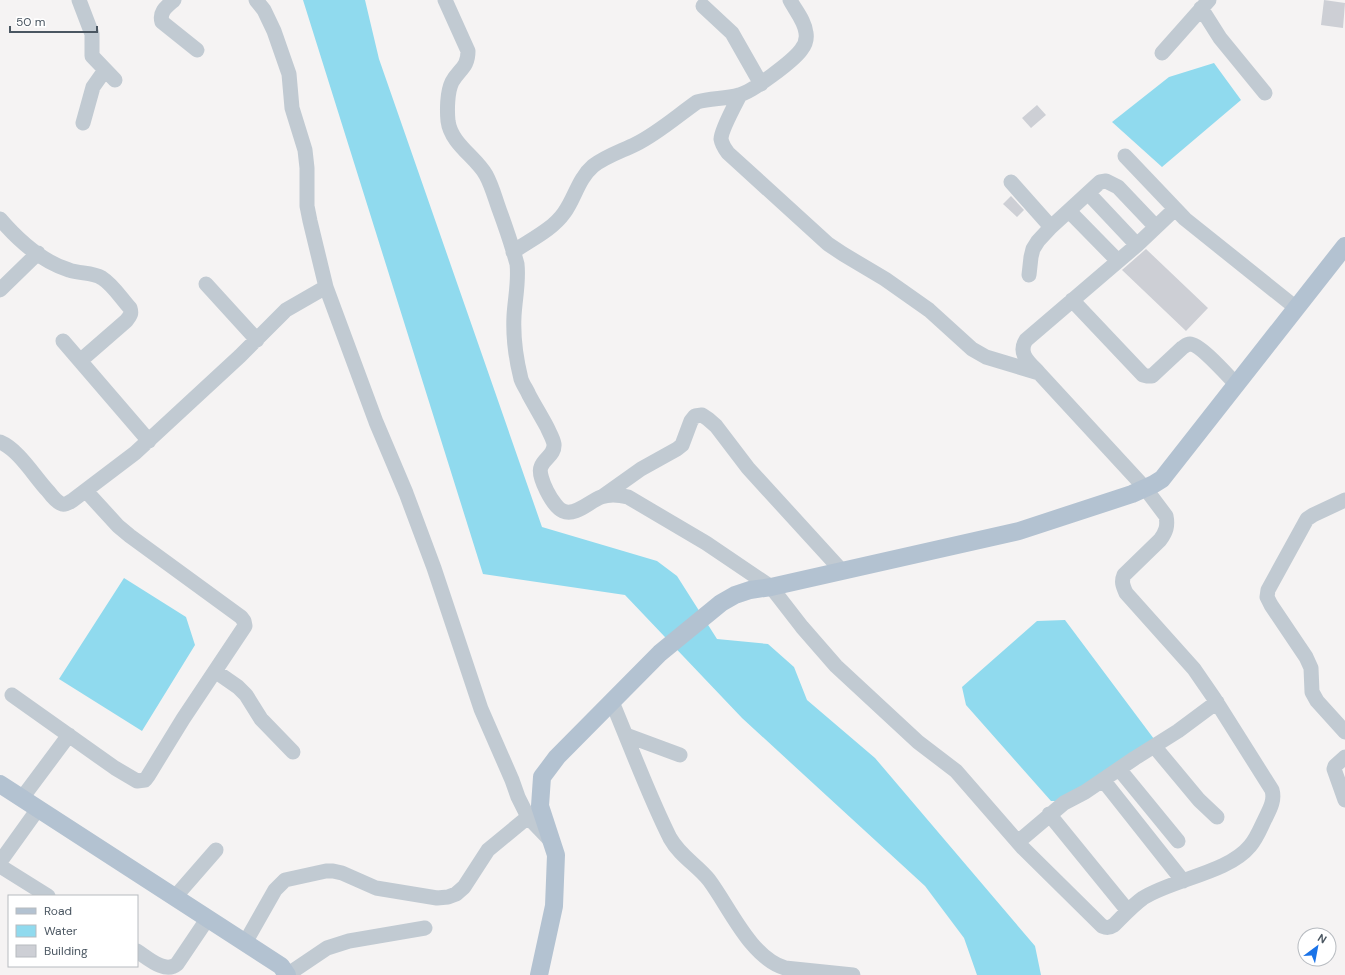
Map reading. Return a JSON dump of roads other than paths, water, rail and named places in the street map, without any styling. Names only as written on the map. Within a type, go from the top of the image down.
[{"type":"main road","points":[[539,975],[554,906],[556,855],[540,806],[542,777],[557,757],[660,653],[721,603],[735,595],[750,590],[771,587],[1019,531],[1132,494],[1162,479],[1345,246]]},
{"type":"main road","points":[[0,784],[282,966],[287,975]]},
{"type":"street","points":[[79,0],[92,34],[92,56],[110,75],[93,87],[83,123]]},
{"type":"street","points":[[174,0],[162,13],[162,22],[197,50]]},
{"type":"street","points":[[256,0],[264,10],[274,31],[288,74],[292,108],[305,150],[308,168],[307,206],[326,287],[376,422],[406,493],[431,561],[480,709],[528,817],[552,843]]},
{"type":"street","points":[[445,0],[468,51],[466,65],[454,79],[449,89],[448,120],[450,130],[454,138],[485,174],[493,188],[514,252],[518,274],[514,323],[519,370],[522,381],[554,443],[552,454],[541,466],[540,471],[553,502],[564,512],[572,512],[602,496],[682,445],[691,421],[695,416],[702,415],[716,426],[748,468],[842,571]]},
{"type":"street","points":[[514,252],[550,227],[560,218],[573,199],[580,183],[593,166],[604,159],[637,144],[697,102],[706,99],[740,95],[748,92],[761,84],[797,54],[805,43],[807,34],[797,3]]},
{"type":"street","points":[[1162,53],[1205,4],[1220,38],[1265,93]]},
{"type":"street","points":[[703,6],[732,32],[761,84]]},
{"type":"street","points":[[740,95],[724,128],[721,138],[722,145],[728,153],[828,244],[885,279],[929,310],[972,349],[986,357],[1038,373]]},
{"type":"street","points":[[1125,156],[1175,209],[1198,230],[1296,307]]},
{"type":"street","points":[[1030,275],[1031,257],[1033,249],[1038,241],[1100,182],[1106,181],[1118,187],[1156,227]]},
{"type":"street","points":[[1010,182],[1051,227]]},
{"type":"street","points":[[1088,193],[1137,245]]},
{"type":"street","points":[[602,496],[619,495],[628,498],[706,543],[771,587],[802,627],[836,666],[918,742],[956,771],[1018,842],[1102,926],[1110,928],[1142,899],[1154,892],[1233,860],[1244,852],[1255,838],[1273,801],[1274,795],[1194,669],[1126,593],[1123,586],[1122,581],[1124,575],[1160,540],[1166,529],[1166,516],[1145,488],[1038,373],[1024,355],[1022,350],[1026,340],[1137,245],[1175,209]]},
{"type":"street","points":[[1069,211],[1118,261]]},
{"type":"street","points":[[0,219],[20,240],[58,266],[71,271],[95,275],[102,278],[130,308],[130,316],[126,321],[80,361]]},
{"type":"street","points":[[0,290],[38,253]]},
{"type":"street","points":[[206,284],[257,340]]},
{"type":"street","points":[[0,442],[11,449],[28,466],[55,500],[61,504],[67,503],[86,491],[149,441],[257,340],[286,310],[326,287]]},
{"type":"street","points":[[1072,300],[1143,374],[1152,376],[1182,348],[1187,344],[1192,344],[1201,349],[1236,384]]},
{"type":"street","points":[[63,341],[149,441]]},
{"type":"street","points":[[12,695],[115,768],[137,780],[145,780],[245,626],[241,617],[118,526],[86,491]]},
{"type":"street","points":[[1345,500],[1307,519],[1273,578],[1267,597],[1306,656],[1311,668],[1312,692],[1317,701],[1345,732]]},
{"type":"street","points":[[215,671],[238,687],[246,695],[261,718],[292,752]]},
{"type":"street","points":[[612,702],[659,814],[677,849],[709,880],[748,938],[760,952],[776,966],[853,975]]},
{"type":"street","points":[[1018,842],[1064,802],[1085,792],[1178,731],[1216,702]]},
{"type":"street","points":[[22,798],[69,735]]},
{"type":"street","points":[[626,735],[680,755]]},
{"type":"street","points":[[1154,746],[1199,800],[1217,817]]},
{"type":"street","points":[[1345,757],[1335,766],[1334,769],[1345,800]]},
{"type":"street","points":[[1119,769],[1178,841]]},
{"type":"street","points":[[1103,780],[1183,881]]},
{"type":"street","points":[[0,862],[38,809]]},
{"type":"street","points":[[1049,814],[1128,911]]},
{"type":"street","points":[[245,943],[275,890],[285,880],[326,871],[333,871],[342,873],[376,888],[437,898],[448,898],[456,894],[464,887],[488,850],[528,817]]},
{"type":"street","points":[[175,897],[216,850]]},
{"type":"street","points":[[0,866],[46,895]]},
{"type":"street","points":[[138,952],[160,966],[173,968],[208,918]]},
{"type":"street","points":[[287,975],[327,948],[349,941],[425,928]]},
{"type":"water","points":[[303,0],[365,0],[379,59],[542,527],[657,561],[677,576],[717,639],[768,644],[794,667],[807,700],[875,758],[1035,946],[1041,975],[977,975],[964,938],[925,886],[742,718],[625,595],[483,574]]},
{"type":"water","points":[[1214,63],[1241,100],[1162,167],[1112,122],[1169,77]]},
{"type":"water","points":[[124,578],[186,617],[195,645],[142,731],[59,679]]},
{"type":"water","points":[[1065,620],[1157,743],[1081,801],[1051,801],[966,705],[962,687],[1037,621]]}]
